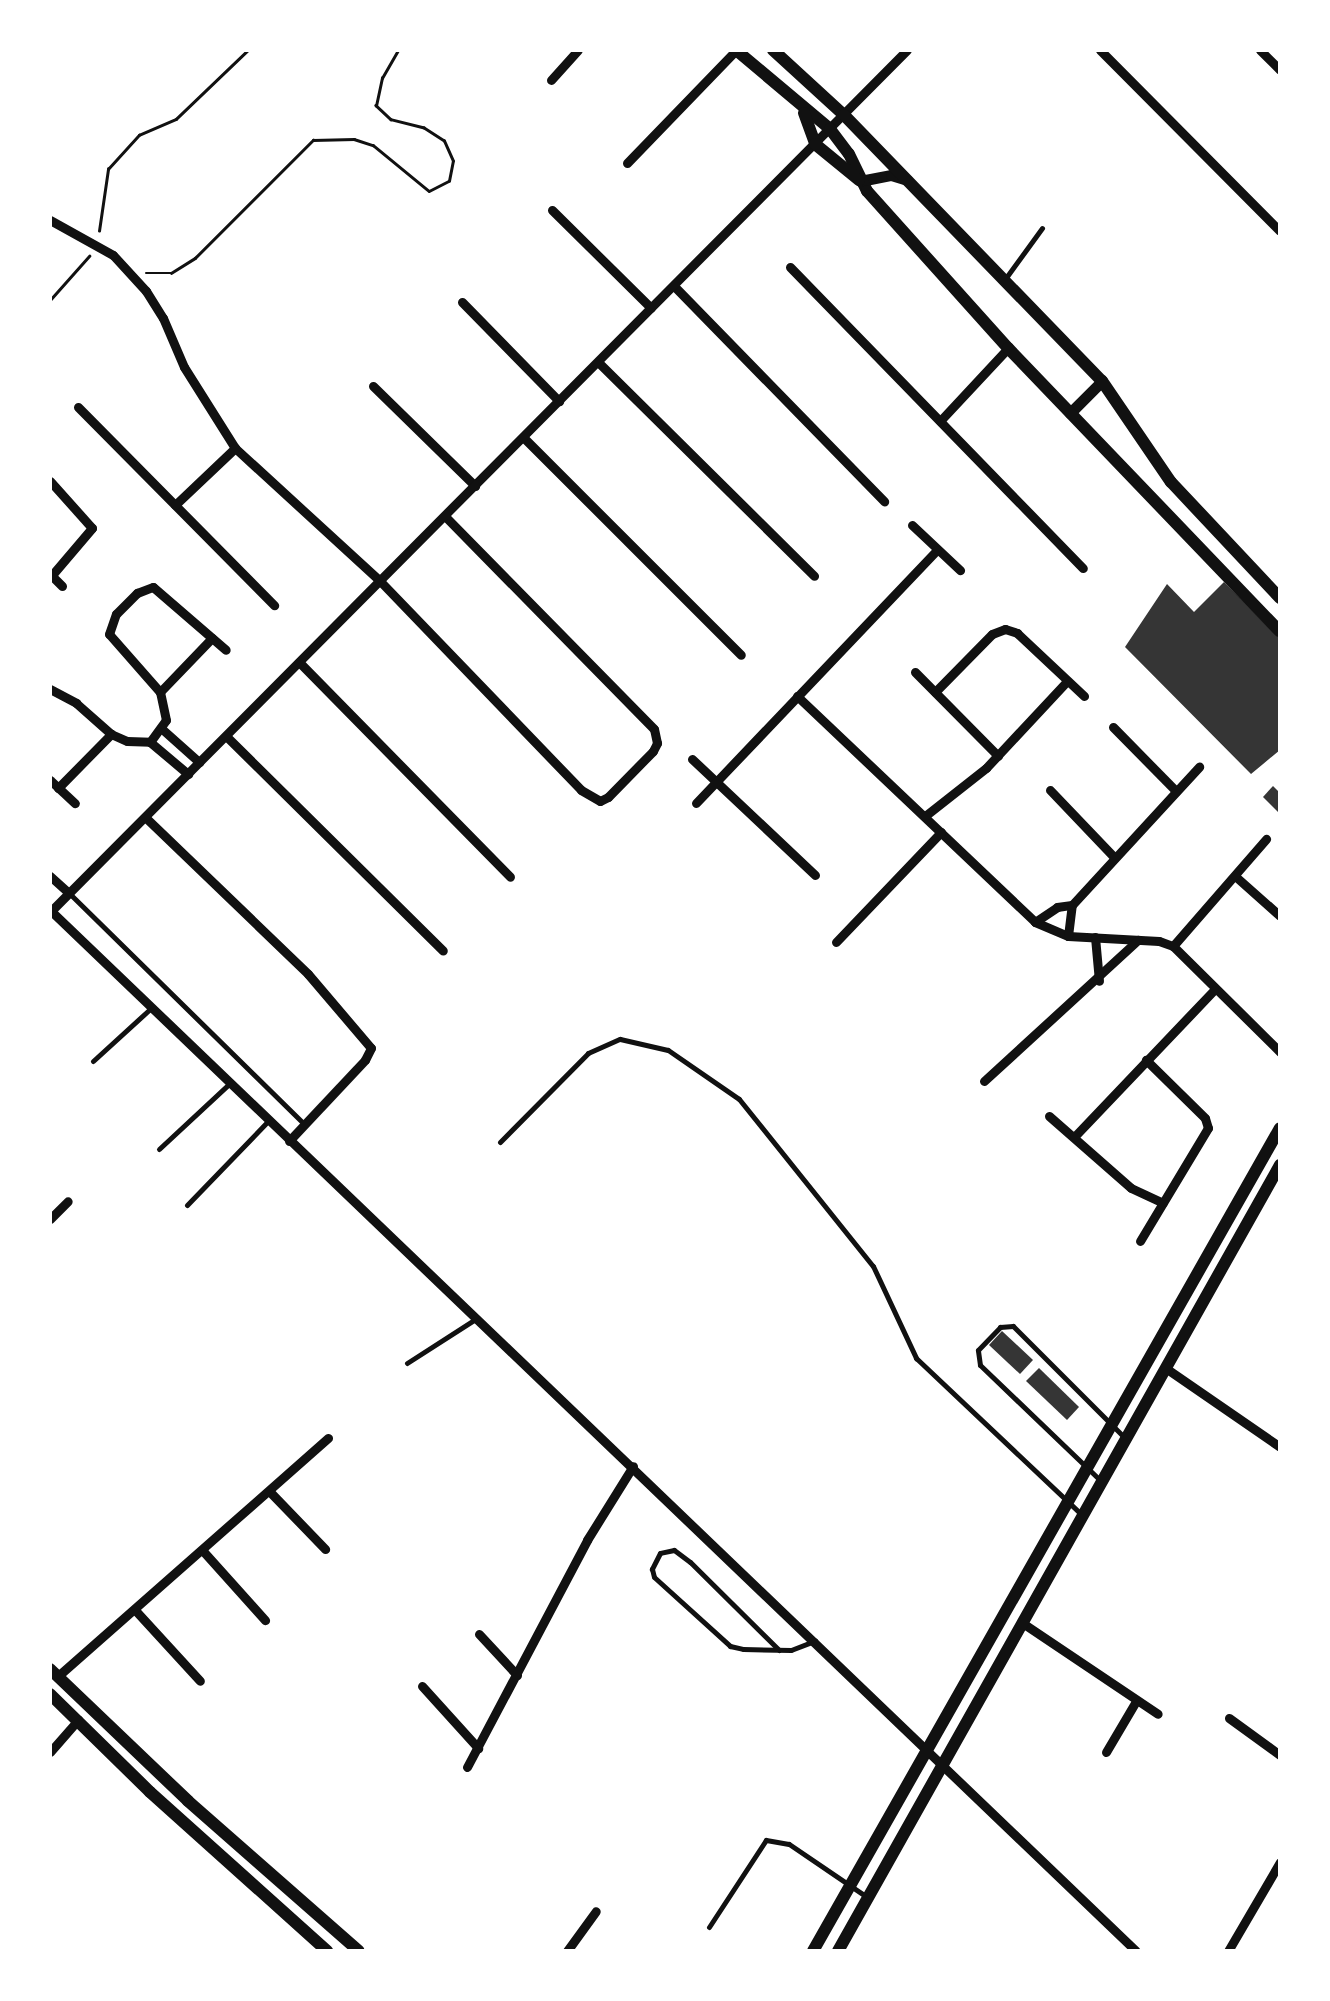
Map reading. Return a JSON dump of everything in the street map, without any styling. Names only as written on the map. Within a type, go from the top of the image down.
[{"type":"main road","points":[[736,50],[803,111],[830,129],[849,154],[860,181]]},
{"type":"main road","points":[[773,50],[844,115],[1102,381],[1172,482],[1280,598]]},
{"type":"main road","points":[[803,111],[815,144],[860,181],[1008,348],[1280,632]]},
{"type":"main road","points":[[813,1951],[1114,1427],[1280,1128]]},
{"type":"main road","points":[[838,1951],[1275,1184],[1280,1165]]},
{"type":"main road","points":[[54,1672],[188,1801],[359,1951]]},
{"type":"main road","points":[[50,1694],[174,1814],[327,1951]]},
{"type":"street","points":[[551,80],[578,50]]},
{"type":"street","points":[[627,162],[736,50]]},
{"type":"street","points":[[907,50],[50,911],[1136,1951]]},
{"type":"street","points":[[1100,50],[1280,230]]},
{"type":"street","points":[[1260,50],[1280,70]]},
{"type":"street","points":[[860,181],[890,174],[907,180]]},
{"type":"street","points":[[552,210],[652,308]]},
{"type":"street","points":[[52,223],[97,245],[130,273],[164,318],[184,368],[235,448],[380,581],[592,798],[600,800],[618,788],[658,743],[654,729],[445,516]]},
{"type":"street","points":[[790,267],[1083,568]]},
{"type":"street","points":[[674,286],[884,500]]},
{"type":"street","points":[[462,302],[559,401]]},
{"type":"street","points":[[940,421],[1008,348]]},
{"type":"street","points":[[598,362],[814,576]]},
{"type":"street","points":[[1070,413],[1102,381]]},
{"type":"street","points":[[373,386],[475,486]]},
{"type":"street","points":[[78,407],[274,605]]},
{"type":"street","points":[[522,437],[741,655]]},
{"type":"street","points":[[175,505],[235,448]]},
{"type":"street","points":[[50,480],[92,528],[51,574],[62,586]]},
{"type":"street","points":[[912,524],[960,570]]},
{"type":"street","points":[[696,803],[937,550]]},
{"type":"street","points":[[150,742],[166,720],[160,692],[109,634],[116,614],[137,593],[153,587],[226,650]]},
{"type":"street","points":[[935,692],[992,634],[1004,629],[1017,633],[1084,696]]},
{"type":"street","points":[[160,692],[212,638]]},
{"type":"street","points":[[299,662],[510,877]]},
{"type":"street","points":[[915,672],[998,756]]},
{"type":"street","points":[[925,816],[998,756],[1067,680]]},
{"type":"street","points":[[50,689],[76,703],[126,742],[150,742],[188,774]]},
{"type":"street","points":[[797,696],[1035,922],[1068,936],[1173,946],[1280,1052]]},
{"type":"street","points":[[1113,727],[1176,790]]},
{"type":"street","points":[[162,729],[199,762]]},
{"type":"street","points":[[58,788],[111,734]]},
{"type":"street","points":[[226,736],[443,951]]},
{"type":"street","points":[[692,759],[816,875]]},
{"type":"street","points":[[1068,936],[1072,904],[1199,767]]},
{"type":"street","points":[[50,780],[75,804]]},
{"type":"street","points":[[1050,790],[1113,856]]},
{"type":"street","points":[[145,817],[308,974],[371,1048],[366,1060],[289,1141]]},
{"type":"street","points":[[836,942],[941,832]]},
{"type":"street","points":[[1173,946],[1266,840]]},
{"type":"street","points":[[50,876],[69,893]]},
{"type":"street","points":[[1235,876],[1280,916]]},
{"type":"street","points":[[1035,922],[1057,907],[1072,904]]},
{"type":"street","points":[[1095,938],[1099,981]]},
{"type":"street","points":[[984,1082],[1099,981],[1138,940]]},
{"type":"street","points":[[1074,1137],[1214,990]]},
{"type":"street","points":[[1140,1242],[1208,1128],[1204,1118],[1146,1060]]},
{"type":"street","points":[[1049,1116],[1131,1188],[1163,1203]]},
{"type":"street","points":[[1255,1170],[1275,1184]]},
{"type":"street","points":[[50,1218],[68,1201]]},
{"type":"street","points":[[1167,1369],[1280,1447]]},
{"type":"street","points":[[54,1672],[135,1610],[328,1438]]},
{"type":"street","points":[[467,1766],[587,1540],[633,1466]]},
{"type":"street","points":[[271,1492],[325,1548]]},
{"type":"street","points":[[203,1551],[265,1620]]},
{"type":"street","points":[[135,1610],[200,1681]]},
{"type":"street","points":[[1024,1624],[1158,1714]]},
{"type":"street","points":[[480,1634],[518,1675]]},
{"type":"street","points":[[422,1686],[478,1748]]},
{"type":"street","points":[[1106,1752],[1136,1701]]},
{"type":"street","points":[[1229,1718],[1280,1755]]},
{"type":"street","points":[[50,1752],[78,1720]]},
{"type":"street","points":[[1228,1951],[1280,1862]]},
{"type":"street","points":[[568,1951],[596,1910]]},
{"type":"lane","points":[[1003,281],[1042,228]]},
{"type":"lane","points":[[69,893],[304,1124]]},
{"type":"lane","points":[[92,1062],[152,1008]]},
{"type":"lane","points":[[500,1142],[588,1053],[620,1039],[668,1050],[738,1099],[874,1266],[916,1358],[1084,1517]]},
{"type":"lane","points":[[160,1149],[230,1084]]},
{"type":"lane","points":[[187,1205],[268,1121]]},
{"type":"lane","points":[[407,1364],[476,1318]]},
{"type":"lane","points":[[1103,1483],[980,1365],[978,1350],[1000,1327],[1013,1326],[1127,1440]]},
{"type":"lane","points":[[779,1650],[690,1562],[674,1550],[666,1548],[660,1553],[652,1569],[654,1576],[720,1638],[743,1649],[779,1650],[815,1641]]},
{"type":"lane","points":[[709,1926],[766,1840],[789,1844],[868,1898]]},
{"type":"path","points":[[50,300],[97,245],[101,194],[108,169],[139,135],[176,119],[248,50]]},
{"type":"path","points":[[130,273],[171,273],[196,258],[314,140],[354,139],[373,145],[419,186],[429,191],[442,187],[453,168],[444,140],[424,128],[392,120],[376,106],[382,78],[398,50]]},
{"type":"building","points":[[1224,582],[1280,639],[1280,750],[1251,774],[1125,647],[1167,584],[1194,612]]},
{"type":"building","points":[[1273,786],[1280,793],[1280,814],[1263,797]]},
{"type":"building","points":[[1002,1331],[1033,1360],[1020,1374],[989,1345]]},
{"type":"building","points":[[1039,1368],[1079,1407],[1067,1420],[1026,1381]]}]
